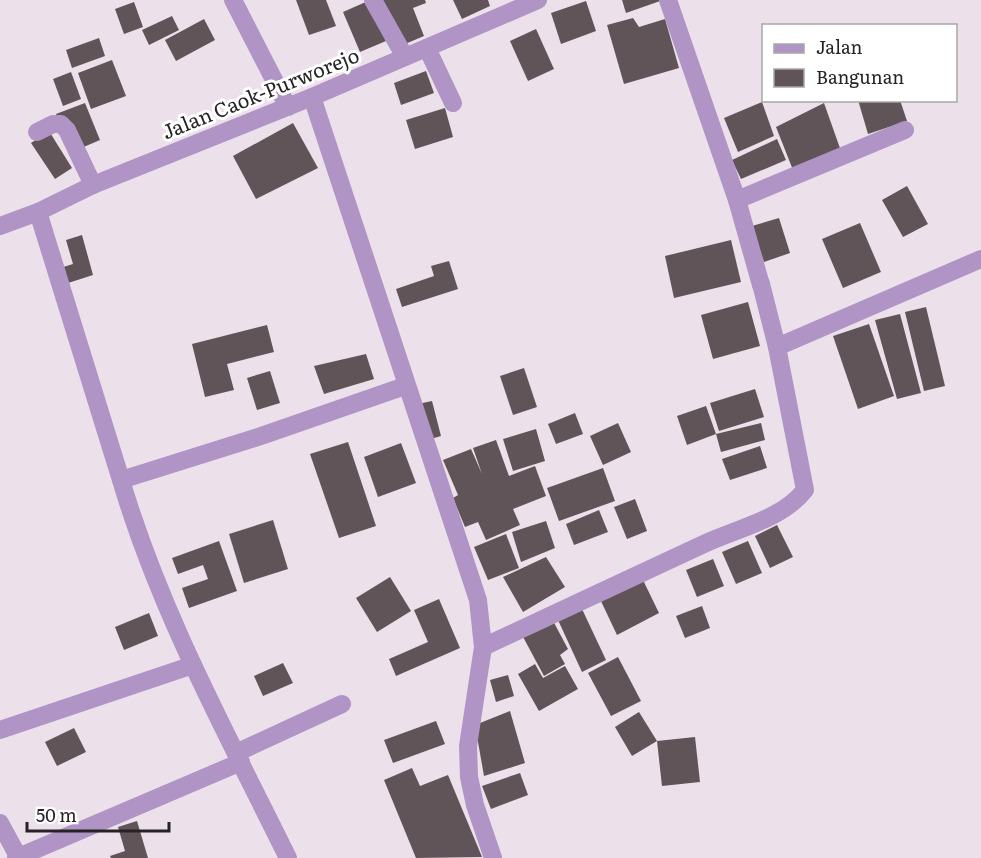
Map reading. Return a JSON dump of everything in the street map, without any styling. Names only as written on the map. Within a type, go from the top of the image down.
[{"type":"street","points":[[233,0],[288,106]]},
{"type":"street","points":[[373,0],[405,57]]},
{"type":"street","name":"Jalan Caok-Purworejo","points":[[1,223],[38,212],[93,185],[312,97],[538,0]]},
{"type":"street","points":[[483,647],[725,534],[783,511],[796,502],[805,490],[777,347],[761,285],[737,200],[669,0]]},
{"type":"street","points":[[428,48],[453,103]]},
{"type":"street","points":[[312,97],[405,386],[478,600],[483,647],[468,746],[475,806],[493,858]]},
{"type":"street","points":[[37,132],[53,124],[61,124],[67,130],[93,185]]},
{"type":"street","points":[[737,200],[905,130]]},
{"type":"street","points":[[38,212],[143,549],[193,665],[288,858]]},
{"type":"street","points":[[777,347],[981,259]]},
{"type":"street","points":[[121,480],[261,436],[405,386]]},
{"type":"street","points":[[0,730],[193,665]]},
{"type":"street","points":[[0,823],[18,858],[238,757],[342,704]]},
{"type":"building","points":[[296,0],[326,0],[336,26],[309,35]]},
{"type":"building","points":[[379,0],[425,0],[426,3],[413,8],[424,36],[398,47]]},
{"type":"building","points":[[453,0],[488,0],[490,6],[462,19]]},
{"type":"building","points":[[622,0],[663,0],[626,13]]},
{"type":"building","points":[[368,1],[386,41],[360,52],[343,12]]},
{"type":"building","points":[[586,1],[596,31],[561,44],[551,13]]},
{"type":"building","points":[[134,2],[143,27],[124,34],[115,9]]},
{"type":"building","points":[[172,16],[179,30],[149,45],[142,30]]},
{"type":"building","points":[[633,18],[639,27],[665,19],[679,68],[624,84],[607,25]]},
{"type":"building","points":[[204,19],[215,40],[176,61],[165,40]]},
{"type":"building","points":[[536,29],[554,69],[528,81],[510,41]]},
{"type":"building","points":[[99,38],[105,56],[72,68],[66,50]]},
{"type":"building","points":[[112,60],[126,96],[91,109],[78,73]]},
{"type":"building","points":[[426,71],[434,93],[401,105],[394,83]]},
{"type":"building","points":[[71,72],[81,99],[63,106],[53,79]]},
{"type":"building","points":[[762,102],[774,136],[738,152],[724,118]]},
{"type":"building","points":[[859,102],[901,102],[907,121],[868,134]]},
{"type":"building","points":[[85,103],[100,140],[72,152],[56,114]]},
{"type":"building","points":[[824,103],[841,151],[793,170],[776,127]]},
{"type":"building","points":[[445,108],[453,137],[415,149],[406,120]]},
{"type":"building","points":[[293,123],[318,168],[256,199],[233,156]]},
{"type":"building","points":[[49,131],[72,168],[55,179],[31,143]]},
{"type":"building","points":[[777,139],[786,160],[741,179],[732,160]]},
{"type":"building","points":[[907,186],[928,224],[903,237],[882,200]]},
{"type":"building","points":[[779,218],[790,253],[764,262],[752,226]]},
{"type":"building","points":[[860,223],[881,272],[843,288],[822,239]]},
{"type":"building","points":[[82,235],[93,275],[65,284],[60,268],[73,264],[66,240]]},
{"type":"building","points":[[731,240],[741,282],[674,298],[665,256]]},
{"type":"building","points":[[449,261],[458,289],[402,307],[396,289],[434,276],[431,266]]},
{"type":"building","points":[[748,302],[760,346],[713,359],[701,315]]},
{"type":"building","points":[[926,307],[945,386],[924,391],[905,312]]},
{"type":"building","points":[[900,314],[921,393],[897,399],[875,320]]},
{"type":"building","points":[[869,324],[894,396],[858,409],[833,336]]},
{"type":"building","points":[[267,325],[274,352],[227,364],[234,390],[205,397],[192,344]]},
{"type":"building","points":[[366,354],[374,379],[324,394],[314,366]]},
{"type":"building","points":[[524,368],[537,407],[513,415],[500,376]]},
{"type":"building","points":[[270,371],[280,403],[257,410],[247,378]]},
{"type":"building","points":[[755,389],[764,417],[719,431],[710,403]]},
{"type":"building","points":[[432,401],[441,436],[427,440],[418,404]]},
{"type":"building","points":[[706,406],[716,434],[687,445],[677,416]]},
{"type":"building","points":[[575,413],[583,434],[556,444],[548,424]]},
{"type":"building","points":[[618,423],[631,452],[603,465],[590,436]]},
{"type":"building","points":[[761,423],[765,440],[721,452],[716,434]]},
{"type":"building","points":[[536,429],[545,461],[513,471],[503,439]]},
{"type":"building","points":[[496,440],[509,476],[535,466],[546,496],[513,509],[520,525],[486,540],[478,522],[465,527],[453,498],[458,495],[443,460],[471,449],[482,474],[473,448]]},
{"type":"building","points":[[348,442],[376,526],[339,538],[310,454]]},
{"type":"building","points":[[401,443],[416,483],[378,497],[364,457]]},
{"type":"building","points":[[760,446],[767,468],[730,480],[722,459]]},
{"type":"building","points":[[603,468],[615,501],[559,521],[547,488]]},
{"type":"building","points":[[635,499],[647,531],[627,539],[614,507]]},
{"type":"building","points":[[599,510],[608,532],[574,545],[566,524]]},
{"type":"building","points":[[273,520],[288,569],[244,583],[229,534]]},
{"type":"building","points":[[546,521],[555,548],[521,562],[512,532]]},
{"type":"building","points":[[777,525],[793,557],[770,568],[755,536]]},
{"type":"building","points":[[506,534],[519,568],[488,580],[474,547]]},
{"type":"building","points":[[219,541],[237,591],[189,608],[182,588],[208,579],[203,565],[178,574],[172,558]]},
{"type":"building","points":[[748,541],[762,573],[736,584],[722,552]]},
{"type":"building","points":[[546,557],[565,587],[523,612],[503,577]]},
{"type":"building","points":[[713,559],[724,586],[697,597],[686,570]]},
{"type":"building","points":[[390,577],[411,611],[377,632],[356,598]]},
{"type":"building","points":[[642,578],[659,613],[617,635],[600,599]]},
{"type":"building","points":[[439,599],[460,648],[396,676],[389,659],[428,642],[414,610]]},
{"type":"building","points":[[702,606],[710,628],[685,638],[676,616]]},
{"type":"building","points":[[582,609],[606,660],[582,672],[558,620]]},
{"type":"building","points":[[149,613],[158,636],[124,650],[115,627]]},
{"type":"building","points":[[552,619],[568,649],[560,655],[565,664],[544,676],[522,635]]},
{"type":"building","points":[[618,657],[641,701],[611,716],[588,673]]},
{"type":"building","points":[[283,663],[293,683],[263,696],[254,676]]},
{"type":"building","points":[[535,664],[543,678],[565,666],[578,689],[539,711],[518,674]]},
{"type":"building","points":[[508,675],[514,696],[496,702],[490,680]]},
{"type":"building","points":[[510,711],[525,763],[484,776],[475,725]]},
{"type":"building","points":[[639,712],[657,741],[632,756],[615,727]]},
{"type":"building","points":[[436,721],[445,744],[393,763],[384,740]]},
{"type":"building","points":[[74,728],[86,752],[57,766],[45,742]]},
{"type":"building","points":[[695,737],[700,782],[662,786],[657,741]]},
{"type":"building","points":[[412,768],[420,786],[448,775],[482,857],[416,858],[384,780]]},
{"type":"building","points":[[520,773],[528,795],[491,809],[482,786]]},
{"type":"building","points":[[137,821],[148,858],[111,858],[110,856],[125,851],[118,827]]}]
